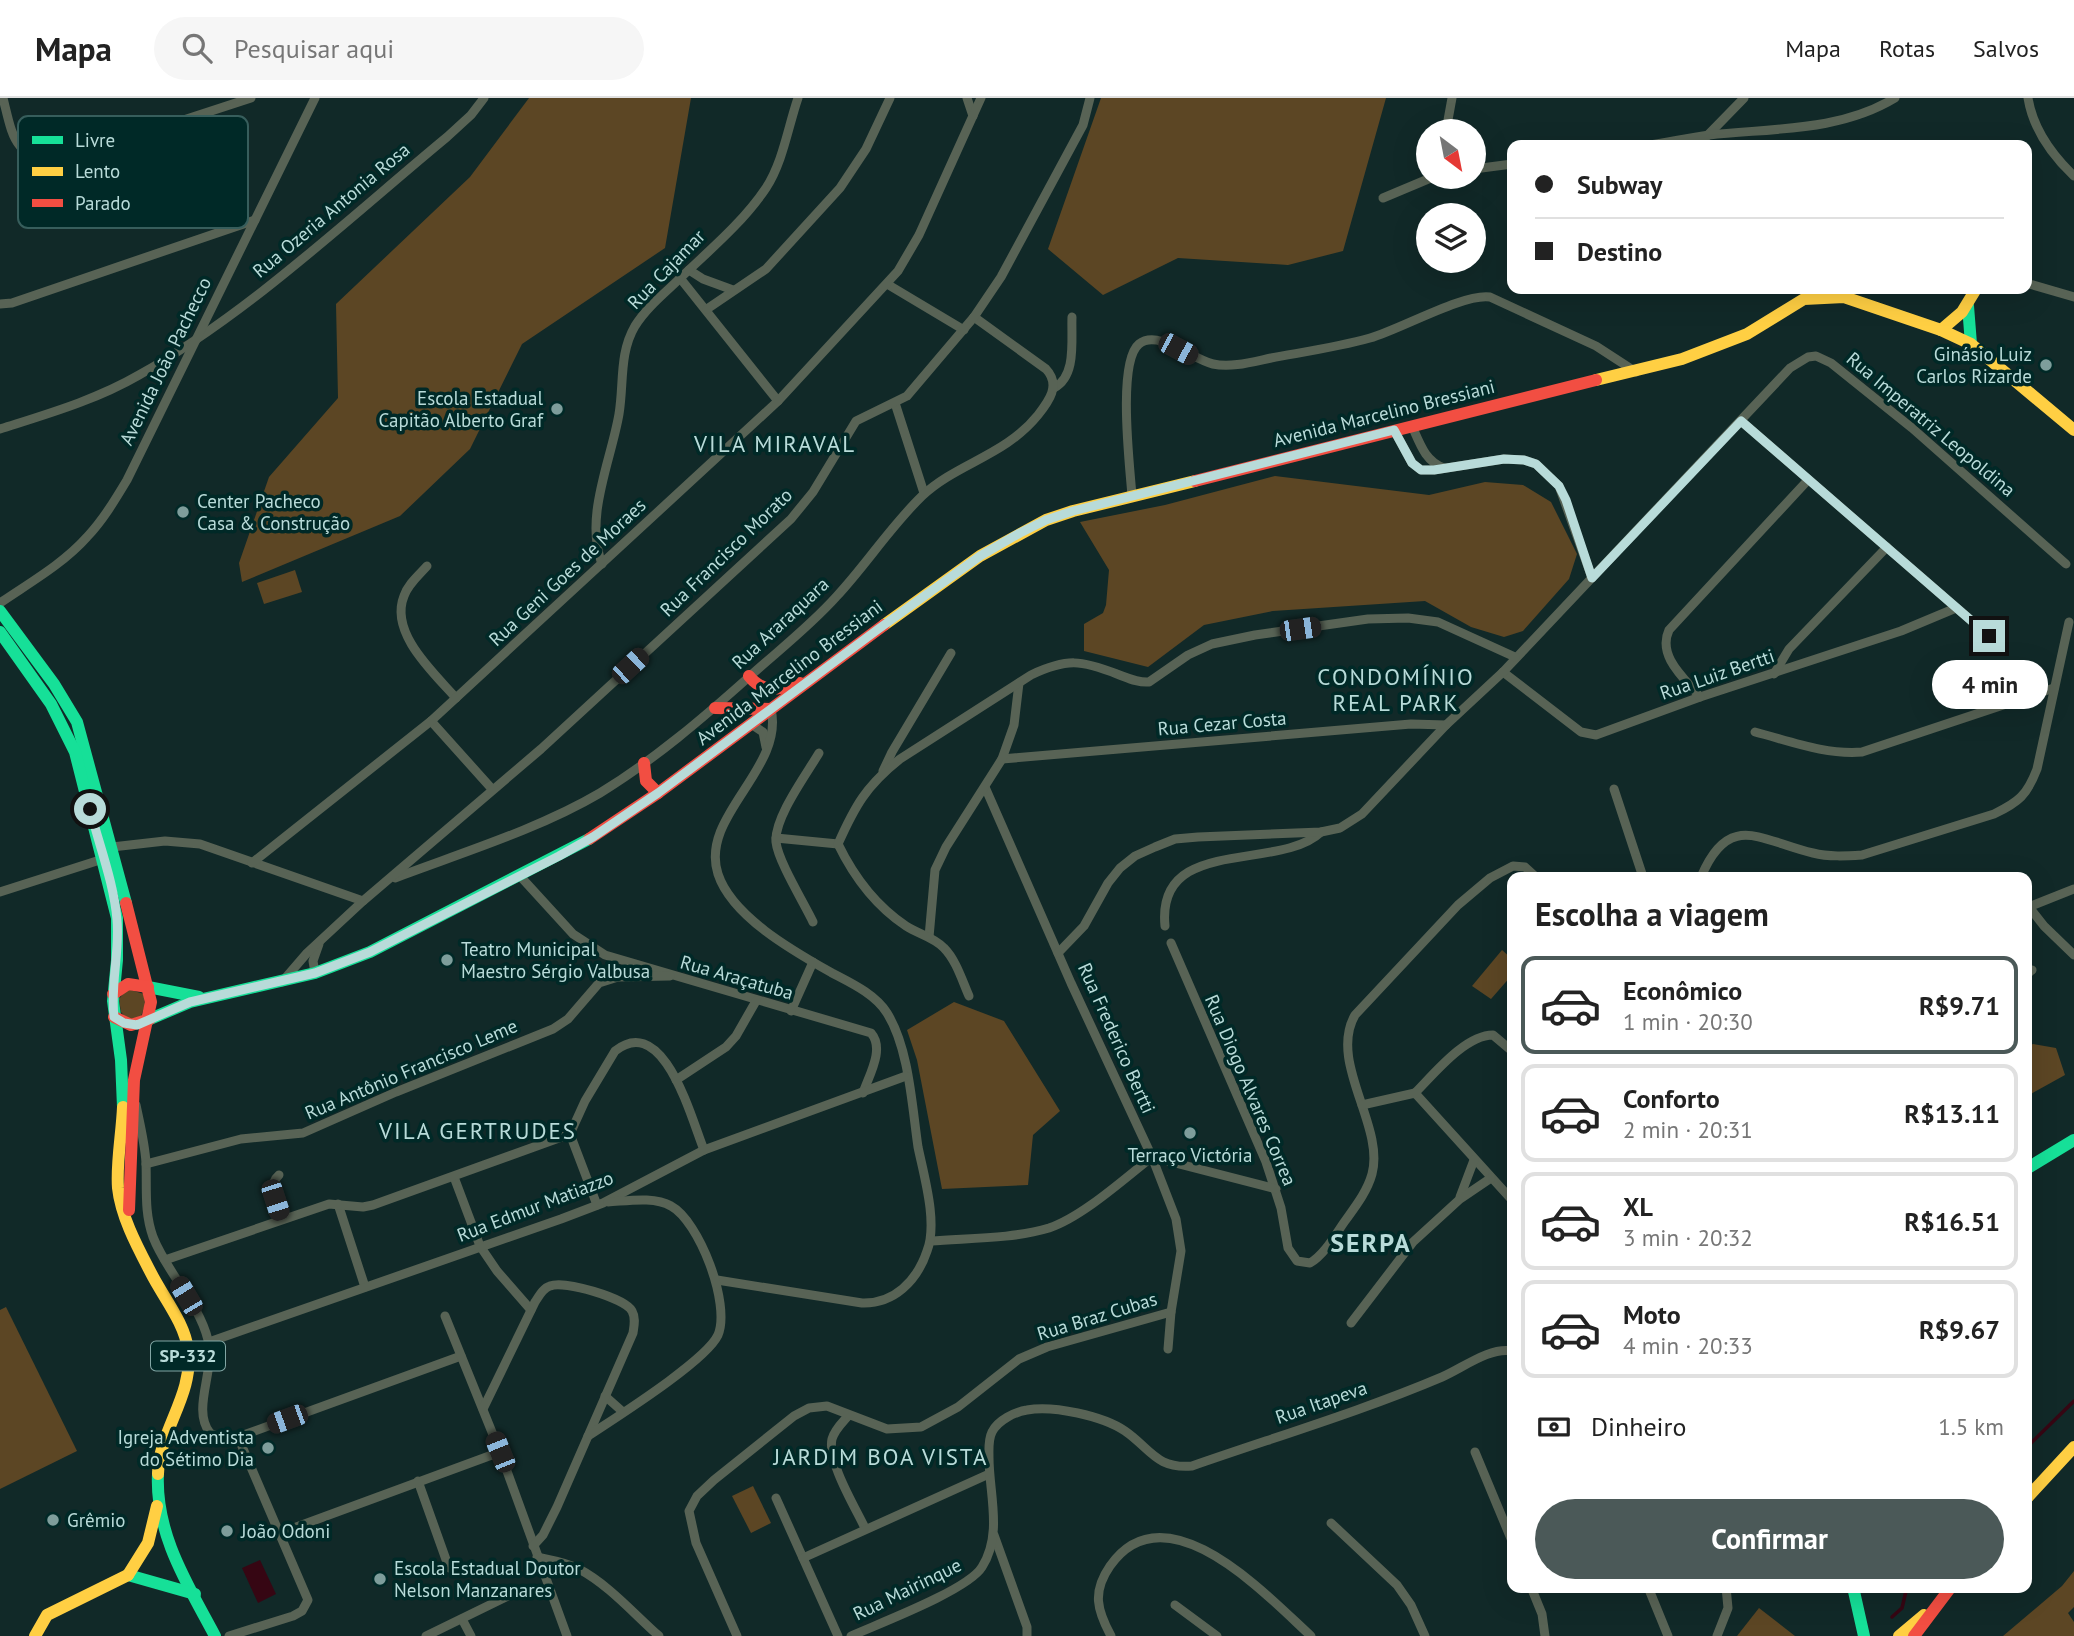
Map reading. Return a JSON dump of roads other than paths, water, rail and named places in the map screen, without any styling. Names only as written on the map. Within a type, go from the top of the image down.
[{"type":"street","points":[[3,98],[10,127],[18,141]]},
{"type":"street","points":[[196,116],[251,98]]},
{"type":"street","name":"Avenida João Pachecco","points":[[0,603],[60,561],[85,539],[108,512],[127,480],[315,98]]},
{"type":"street","name":"Rua Ozeria Antonia Rosa","points":[[0,429],[101,394],[193,342],[271,284],[447,137],[471,115],[484,98]]},
{"type":"street","name":"Rua Cajamar","points":[[602,564],[596,541],[598,517],[618,416],[622,363],[627,342],[647,310],[731,228],[766,187],[798,98]]},
{"type":"street","points":[[706,309],[766,268],[840,188],[866,149],[890,98]]},
{"type":"street","points":[[967,98],[973,116]]},
{"type":"street","name":"Rua Geni Goes de Moraes","points":[[252,863],[431,721],[778,401],[887,284],[919,234],[981,98]]},
{"type":"street","name":"Rua Francisco Morato","points":[[390,880],[541,748],[790,519],[813,492],[856,421],[895,403],[912,389],[964,330],[1001,277],[1083,125],[1090,98]]},
{"type":"street","points":[[1448,119],[1452,98]]},
{"type":"street","points":[[1707,136],[1744,98]]},
{"type":"street","points":[[1682,140],[1806,127],[1851,118],[1895,98]]},
{"type":"street","points":[[2028,98],[2038,128],[2050,150],[2074,176]]},
{"type":"street","points":[[1486,167],[1507,165]]},
{"type":"street","points":[[1383,198],[1416,184]]},
{"type":"street","points":[[248,223],[256,220]]},
{"type":"street","points":[[0,304],[12,303],[232,228]]},
{"type":"street","points":[[689,270],[703,279],[733,290]]},
{"type":"street","points":[[680,278],[778,401]]},
{"type":"street","points":[[887,284],[964,330]]},
{"type":"street","points":[[2032,285],[2074,297]]},
{"type":"street","points":[[1804,299],[1808,294]]},
{"type":"street","points":[[1804,299],[1837,294]]},
{"type":"street","points":[[1847,294],[1971,344],[2074,430]]},
{"type":"street","points":[[1941,330],[1958,318],[1974,294]]},
{"type":"street","points":[[1132,496],[1128,373],[1135,348],[1147,340],[1162,341],[1197,359],[1214,365],[1228,366],[1368,339],[1458,302],[1482,295],[1596,346],[1636,372]]},
{"type":"street","name":"Avenida Marcelino Bressiani","points":[[150,1019],[206,998],[315,973],[370,952],[593,837],[658,793],[980,556],[1046,520],[1132,496],[1682,359],[1747,334],[1804,299]]},
{"type":"street","points":[[1968,306],[1971,344]]},
{"type":"street","points":[[974,317],[1046,369],[1053,380],[1054,388]]},
{"type":"street","name":"Rua Araraquara","points":[[390,880],[553,816],[598,794],[715,708],[834,600],[905,513],[924,494],[1017,437],[1050,400],[1054,388],[1064,382],[1068,372],[1072,317]]},
{"type":"street","name":"Rua Imperatriz Leopoldina","points":[[1769,391],[1798,361],[1808,356],[1823,358],[1912,428],[2066,564]]},
{"type":"street","name":"Rua Frederico Bertti","points":[[1168,1349],[1181,1251],[1176,1219],[1152,1157],[1058,953],[1084,926],[1108,883],[1120,868],[1135,856],[1175,839],[1321,832],[1340,828],[1362,814],[1446,725],[1503,672],[1769,391]]},
{"type":"street","points":[[895,403],[924,494]]},
{"type":"street","points":[[1741,421],[1989,636]]},
{"type":"street","points":[[1412,426],[1425,455],[1444,468]]},
{"type":"street","points":[[1394,430],[1406,455],[1416,467],[1427,471],[1504,459],[1536,464],[1559,486],[1566,500],[1592,578]]},
{"type":"street","points":[[1700,697],[1667,655],[1665,639],[1669,629],[1808,480]]},
{"type":"street","points":[[1774,674],[1789,649],[1887,547]]},
{"type":"street","points":[[427,566],[404,596],[402,618],[416,653],[456,698]]},
{"type":"street","name":"Rua Luiz Bertti","points":[[1503,672],[1563,719],[1590,735],[1602,734],[1700,697],[1901,631],[1956,608]]},
{"type":"street","name":"SP-332","points":[[0,611],[54,684],[77,722],[151,999],[150,1019],[140,1046],[131,1121],[128,1218]]},
{"type":"street","points":[[838,844],[864,793],[883,773],[900,759],[1047,667],[1075,661],[1100,667],[1134,681],[1149,682],[1188,655],[1212,644],[1368,619],[1408,618],[1438,622],[1515,657]]},
{"type":"street","points":[[1703,872],[1708,859],[1718,846],[1736,836],[1751,835],[1814,853],[1862,855],[1994,814],[2022,798],[2033,778],[2069,622]]},
{"type":"street","name":"SP-332","points":[[0,632],[56,710],[75,752],[117,918],[117,960],[113,994],[122,1084],[118,1188],[144,1258],[177,1320],[188,1349],[187,1383],[158,1466],[157,1503],[171,1546],[215,1636]]},
{"type":"street","points":[[883,773],[892,752],[951,653]]},
{"type":"street","points":[[750,676],[760,689],[766,690],[811,680]]},
{"type":"street","points":[[929,937],[935,870],[946,847],[1002,759],[1014,725],[1019,683]]},
{"type":"street","points":[[1755,732],[1823,750],[1862,752],[2054,688]]},
{"type":"street","points":[[715,708],[771,709],[773,727],[766,752],[716,845],[718,875],[739,908],[765,931],[869,995],[880,1004],[894,1028],[906,1076],[929,1209],[931,1241],[924,1262],[914,1277],[901,1291],[877,1303],[862,1303],[717,1280]]},
{"type":"street","points":[[431,721],[492,789]]},
{"type":"street","points":[[751,724],[763,732],[766,752]]},
{"type":"street","name":"Rua Cezar Costa","points":[[1002,759],[1411,724],[1446,725]]},
{"type":"street","points":[[813,922],[780,856],[776,838],[784,813],[819,753]]},
{"type":"street","points":[[644,762],[646,782],[650,789],[658,793]]},
{"type":"street","points":[[985,787],[1058,953]]},
{"type":"street","points":[[1614,789],[1641,872]]},
{"type":"street","name":"Rua Frederico Bertti","points":[[1165,926],[1165,901],[1171,889],[1190,872],[1223,860],[1302,845],[1321,832]]},
{"type":"street","points":[[776,838],[838,844]]},
{"type":"street","points":[[112,847],[165,842],[200,844],[363,901]]},
{"type":"street","points":[[838,844],[862,886],[882,906],[910,929],[943,946],[969,996]]},
{"type":"street","points":[[0,892],[103,859]]},
{"type":"street","points":[[1507,1047],[1493,1035],[1476,1038],[1415,1093],[1362,1105],[1349,1061],[1348,1037],[1354,1015],[1458,905],[1490,877],[1513,866],[1525,867],[1530,872]]},
{"type":"street","name":"Rua Araçatuba","points":[[520,876],[573,934],[605,956],[871,1033],[877,1044],[877,1054],[863,1093]]},
{"type":"street","points":[[282,982],[363,901],[390,880]]},
{"type":"street","points":[[2032,906],[2074,889]]},
{"type":"street","points":[[2032,912],[2074,955]]},
{"type":"street","points":[[315,973],[313,961],[320,942]]},
{"type":"street","name":"Rua Diogo Alvares Correa","points":[[1171,943],[1266,1162],[1276,1189],[1283,1232],[1297,1261],[1310,1263],[1323,1251],[1363,1195],[1372,1176],[1374,1163],[1362,1105]]},
{"type":"street","points":[[791,1011],[813,962]]},
{"type":"street","name":"Rua Antônio Francisco Leme","points":[[146,1164],[241,1139],[303,1133],[396,1092],[553,1029],[568,1019],[599,983],[618,977],[670,976]]},
{"type":"street","points":[[113,994],[128,984],[206,998]]},
{"type":"street","points":[[676,1080],[726,1047],[736,1036],[757,1001]]},
{"type":"street","points":[[114,1017],[131,1026],[150,1019]]},
{"type":"street","points":[[587,1437],[709,1348],[718,1336],[722,1320],[722,1301],[717,1280],[687,1220],[670,1205],[657,1201],[600,1204],[570,1134],[615,1051],[623,1045],[638,1041],[648,1044],[660,1053],[676,1080],[704,1150]]},
{"type":"street","name":"Rua Edmur Matiazzo","points":[[209,1342],[600,1204],[704,1150],[906,1076]]},
{"type":"street","points":[[134,1093],[146,1164],[148,1219],[165,1261],[196,1313],[209,1342],[210,1360],[201,1416],[209,1433],[225,1440],[238,1437],[461,1356]]},
{"type":"street","points":[[1415,1093],[1507,1195]]},
{"type":"street","points":[[165,1261],[329,1204],[362,1207],[373,1205],[570,1134]]},
{"type":"street","points":[[2032,1165],[2074,1140]]},
{"type":"street","points":[[931,1241],[1021,1233],[1052,1227],[1069,1218],[1152,1157],[1276,1189]]},
{"type":"street","points":[[1460,1199],[1474,1160]]},
{"type":"street","points":[[279,1175],[272,1188],[282,1219]]},
{"type":"street","points":[[454,1177],[480,1247],[531,1310]]},
{"type":"street","points":[[1351,1323],[1413,1242],[1460,1199],[1490,1178]]},
{"type":"street","points":[[338,1204],[365,1287]]},
{"type":"street","points":[[483,1409],[531,1310],[541,1293],[551,1285],[560,1284],[608,1295],[624,1302],[633,1312],[633,1333],[547,1526],[533,1546]]},
{"type":"street","name":"Rua Braz Cubas","points":[[737,1636],[696,1543],[690,1524],[691,1504],[713,1480],[801,1412],[819,1405],[828,1406],[887,1429],[921,1427],[958,1407],[1019,1359],[1047,1347],[1171,1312]]},
{"type":"street","points":[[445,1316],[500,1452],[567,1636]]},
{"type":"street","name":"Rua Itapeva","points":[[1160,1461],[1177,1467],[1192,1466],[1417,1386],[1490,1354],[1507,1351]]},
{"type":"street","points":[[605,1396],[623,1412]]},
{"type":"street","name":"Rua Mairinque","points":[[851,1636],[956,1588],[981,1570],[988,1557],[994,1534],[989,1439],[993,1430],[1010,1416],[1026,1410],[1040,1409],[1076,1413],[1107,1422],[1125,1431],[1160,1461]]},
{"type":"street","points":[[849,1416],[833,1435],[831,1445],[833,1457],[865,1528]]},
{"type":"street","points":[[229,1636],[292,1616],[307,1606],[307,1594],[238,1437]]},
{"type":"street","points":[[2032,1492],[2074,1447]]},
{"type":"street","points":[[280,1533],[500,1452]]},
{"type":"street","points":[[1475,1452],[1507,1529]]},
{"type":"street","points":[[803,1558],[989,1474]]},
{"type":"street","points":[[418,1481],[449,1568]]},
{"type":"street","points":[[776,1498],[838,1636]]},
{"type":"street","points":[[35,1636],[47,1615],[128,1575],[144,1554],[154,1530],[157,1503]]},
{"type":"street","points":[[1331,1523],[1397,1585],[1411,1605],[1425,1636]]},
{"type":"street","points":[[994,1534],[1027,1627],[1027,1636]]},
{"type":"street","points":[[1111,1636],[1098,1607],[1103,1576],[1131,1545],[1156,1539],[1196,1545],[1210,1551],[1232,1565],[1311,1636]]},
{"type":"street","points":[[537,1557],[562,1562],[596,1579],[659,1636]]},
{"type":"street","points":[[128,1575],[195,1594]]},
{"type":"street","points":[[1533,1593],[1542,1614],[1545,1636]]},
{"type":"street","points":[[1650,1593],[1668,1636]]},
{"type":"street","points":[[1717,1636],[1728,1608],[1727,1593]]},
{"type":"street","points":[[1855,1593],[1864,1636]]},
{"type":"street","points":[[1914,1636],[1946,1593]]},
{"type":"street","points":[[426,1636],[508,1597]]},
{"type":"street","points":[[1899,1636],[1942,1598]]},
{"type":"street","points":[[1175,1605],[1217,1636]]},
{"type":"street","points":[[1861,1615],[1874,1636]]},
{"type":"street","points":[[462,1619],[471,1636]]},
{"type":"waterway","points":[[2032,1442],[2074,1401]]},
{"type":"waterway","points":[[1892,1617],[1902,1608],[1906,1593]]},
{"type":"place","name":"Ginásio Luiz Carlos Rizarde","points":[[2046,365]]},
{"type":"place","name":"Escola Estadual Capitão Alberto Graf","points":[[557,409]]},
{"type":"place","name":"Center Pacheco Casa & Construção","points":[[183,512]]},
{"type":"place","name":"Teatro Municipal Maestro Sérgio Valbusa","points":[[447,960]]},
{"type":"place","name":"Terraço Victória","points":[[1190,1133]]},
{"type":"place","name":"Igreja Adventista do Sétimo Dia","points":[[268,1448]]},
{"type":"place","name":"Grêmio","points":[[53,1520]]},
{"type":"place","name":"João Odoni","points":[[227,1531]]},
{"type":"place","name":"Escola Estadual Doutor Nelson Manzanares","points":[[380,1579]]},
{"type":"district","name":"VILA MIRAVAL","points":[[775,444]]},
{"type":"district","name":"CONDOMÍNIO REAL PARK","points":[[1396,690]]},
{"type":"district","name":"VILA GERTRUDES","points":[[478,1131]]},
{"type":"district","name":"SERPA","points":[[1371,1243]]},
{"type":"district","name":"JARDIM BOA VISTA","points":[[881,1457]]}]
